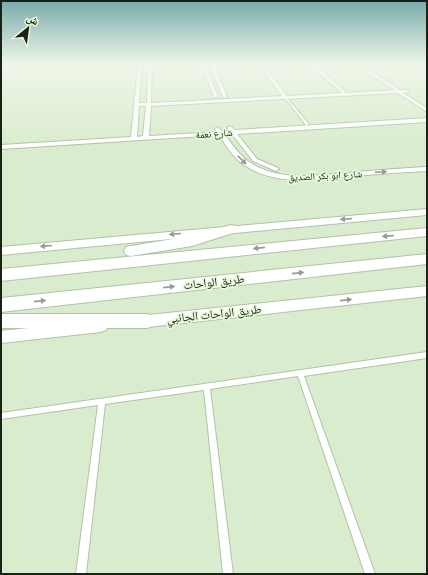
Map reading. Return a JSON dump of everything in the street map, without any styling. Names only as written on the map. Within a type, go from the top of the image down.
[{"type":"highway","points":[[26,272],[77,260],[185,242],[231,229]]},
{"type":"highway","points":[[1,275],[427,232]]},
{"type":"highway","name":"طريق الواحات","points":[[1,305],[427,259]]},
{"type":"highway","points":[[1,321],[147,321]]},
{"type":"street","points":[[134,136],[137,91]]},
{"type":"street","points":[[146,135],[149,91]]},
{"type":"street","points":[[214,91],[216,97]]},
{"type":"street","points":[[223,91],[225,97]]},
{"type":"street","points":[[280,91],[284,96]]},
{"type":"street","points":[[149,103],[216,97],[284,96],[376,91]]},
{"type":"street","points":[[136,103],[384,91]]},
{"type":"street","points":[[401,91],[427,110]]},
{"type":"street","points":[[402,91],[427,104]]},
{"type":"street","name":"شارع نعمة","points":[[1,147],[146,135],[427,116]]},
{"type":"street","name":"شارع نعمة","points":[[231,130],[427,120]]},
{"type":"street","name":"شارع ابو بكر الصديق","points":[[231,130],[255,160],[267,166],[284,170],[301,171],[427,162]]},
{"type":"street","name":"شارع ابو بكر الصديق","points":[[220,131],[245,163],[261,171],[282,177],[305,178],[427,168]]},
{"type":"street","name":"شارع نعمة","points":[[1,142],[134,136]]},
{"type":"street","points":[[1,251],[427,212]]},
{"type":"street","name":"طريق الواحات الجانبي","points":[[1,337],[427,291]]},
{"type":"lane","points":[[284,96],[307,124]]},
{"type":"lane","points":[[1,416],[427,355]]},
{"type":"lane","points":[[300,373],[370,574]]},
{"type":"lane","points":[[207,387],[228,574]]},
{"type":"lane","points":[[81,574],[102,402]]}]
